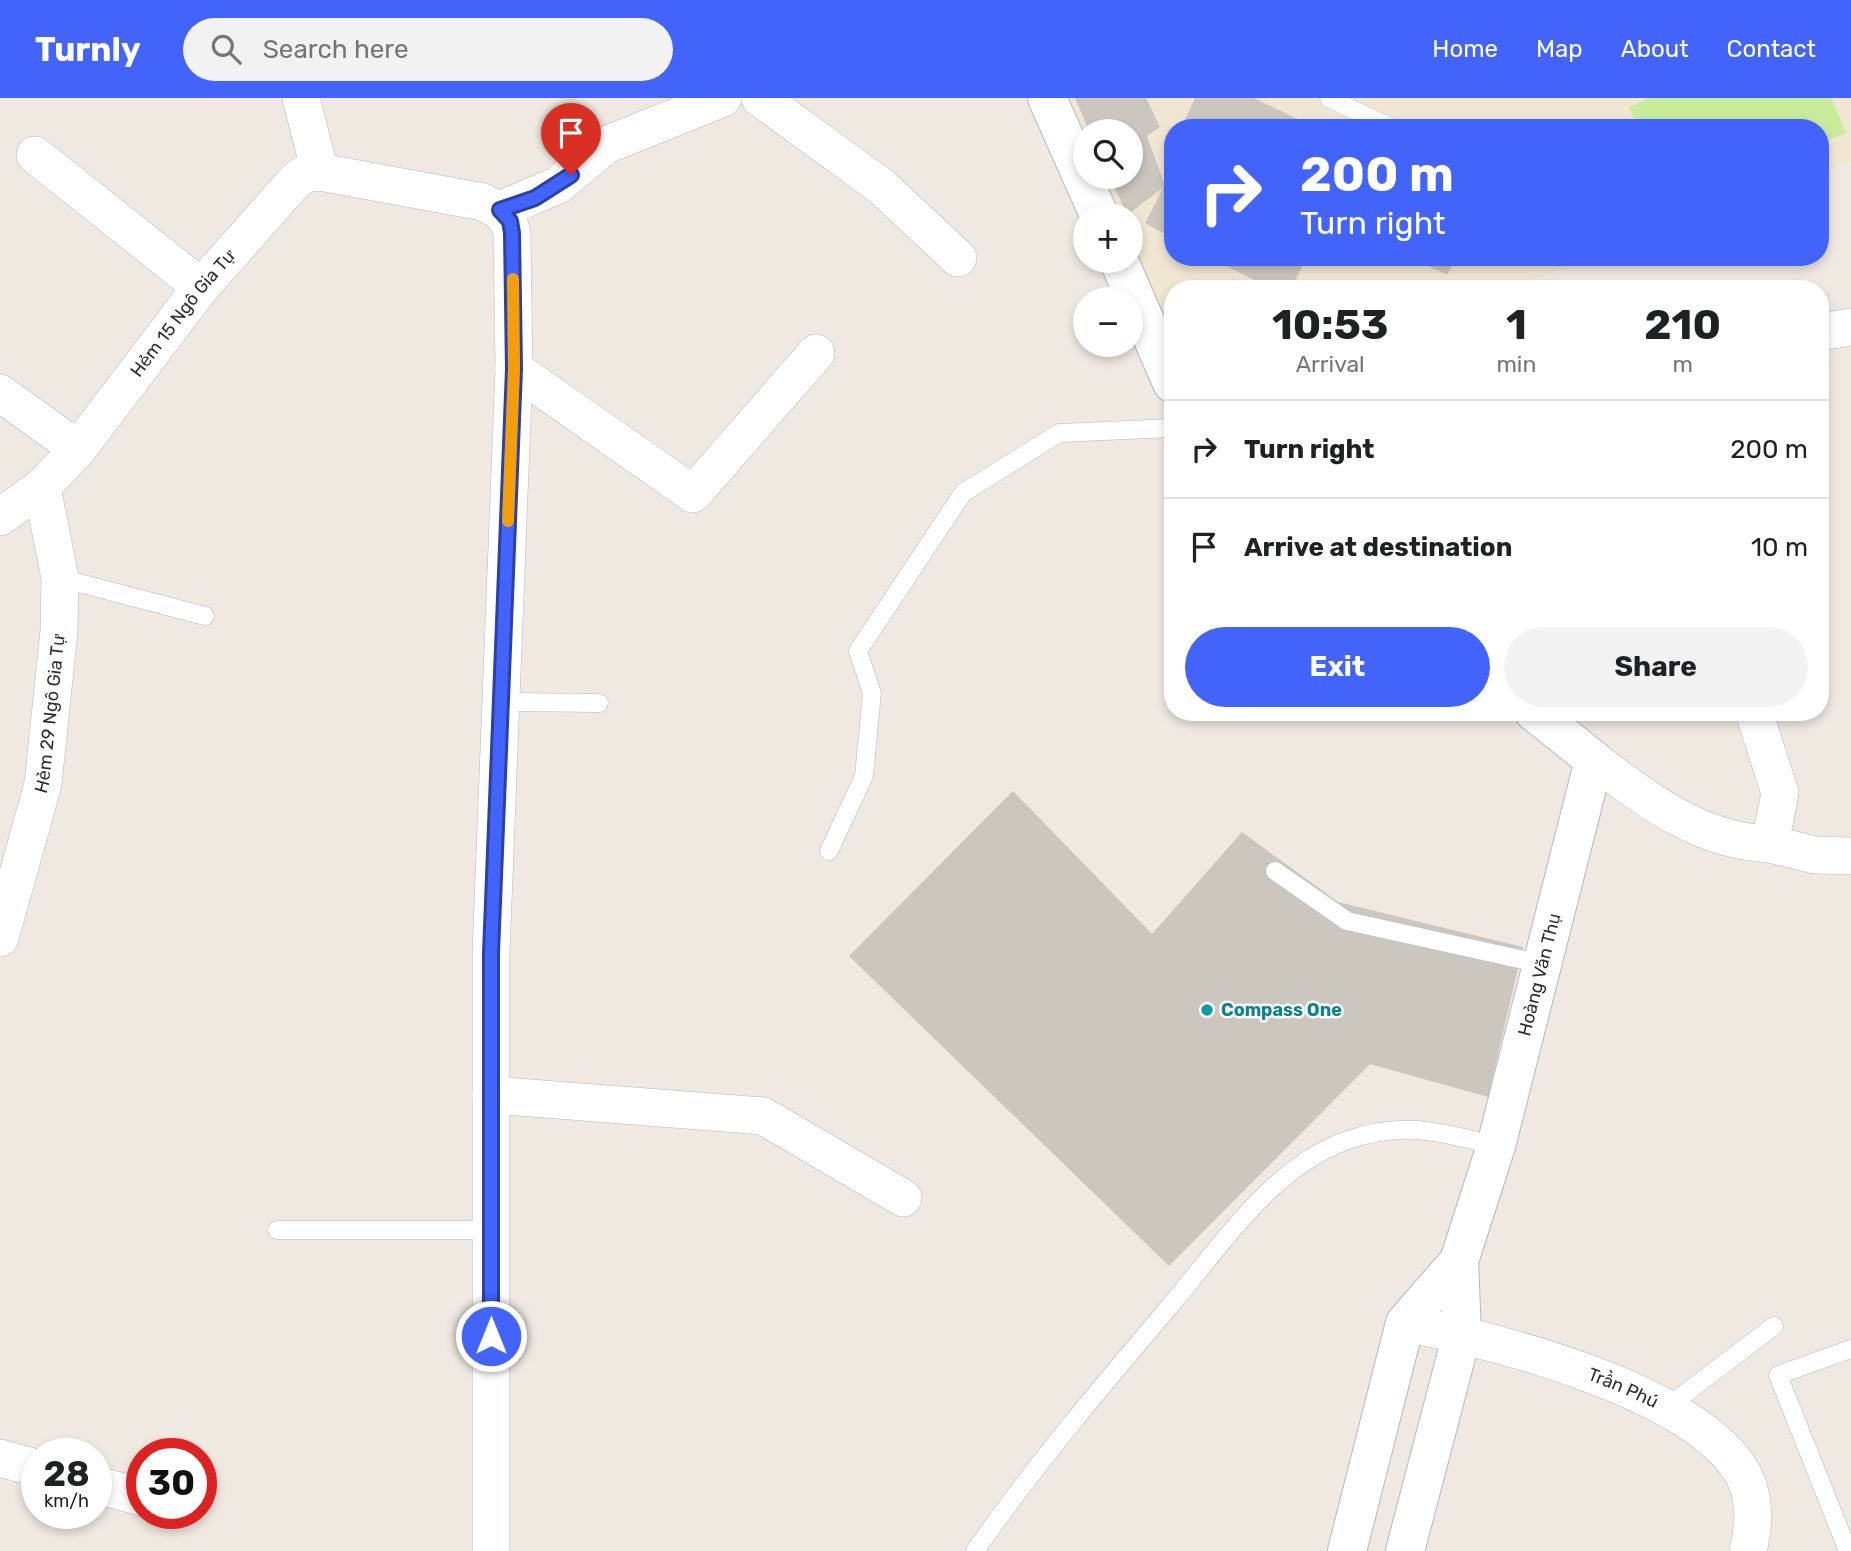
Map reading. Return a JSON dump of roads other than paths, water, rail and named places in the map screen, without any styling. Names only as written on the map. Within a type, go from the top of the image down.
[{"type":"street","points":[[301,98],[320,172],[483,202],[500,210],[510,221],[512,233],[514,369],[491,953],[491,1551]]},
{"type":"street","points":[[500,210],[558,185],[606,145],[723,98]]},
{"type":"street","points":[[760,98],[882,187],[958,258]]},
{"type":"street","points":[[1047,98],[1094,203]]},
{"type":"street","points":[[35,155],[201,286]]},
{"type":"street","name":"Hẻm 15 Ngô Gia Tự","points":[[0,517],[42,487],[78,449],[201,286],[296,180],[305,174],[320,172]]},
{"type":"street","points":[[1124,273],[1164,365]]},
{"type":"street","points":[[1829,331],[1851,327]]},
{"type":"street","points":[[514,369],[692,494],[816,353]]},
{"type":"street","points":[[0,393],[78,449]]},
{"type":"street","name":"Hẻm 29 Ngô Gia Tự","points":[[0,937],[43,784],[59,631],[60,578],[42,487]]},
{"type":"street","points":[[1545,721],[1667,814],[1739,843],[1770,844],[1815,855],[1851,856]]},
{"type":"street","points":[[1757,721],[1780,793],[1770,844]]},
{"type":"street","name":"Hoàng Văn Thụ","points":[[1405,1551],[1462,1334],[1459,1261],[1496,1146],[1594,760]]},
{"type":"street","points":[[491,1094],[763,1116],[903,1198]]},
{"type":"street","name":"Hoàng Văn Thụ","points":[[1347,1551],[1405,1323],[1459,1261]]},
{"type":"street","name":"Trần Phú","points":[[1405,1323],[1462,1334],[1560,1362],[1666,1408],[1707,1437],[1744,1476],[1754,1515],[1748,1551]]},
{"type":"street","points":[[0,1458],[21,1464]]},
{"type":"lane","points":[[1329,98],[1373,119]]},
{"type":"lane","points":[[829,851],[864,776],[872,693],[858,651],[963,493],[1059,433],[1164,428]]},
{"type":"lane","points":[[60,578],[205,616]]},
{"type":"lane","points":[[501,702],[599,703]]},
{"type":"lane","points":[[1275,872],[1347,920],[1542,964]]},
{"type":"lane","points":[[975,1551],[1024,1479],[1086,1404],[1251,1211],[1292,1171],[1338,1144],[1394,1128],[1438,1132],[1496,1146]]},
{"type":"lane","points":[[277,1230],[491,1230]]},
{"type":"lane","points":[[1666,1408],[1774,1326]]},
{"type":"lane","points":[[1848,1551],[1779,1375],[1851,1349]]},
{"type":"place","name":"Compass One","points":[[1207,1010]]}]
